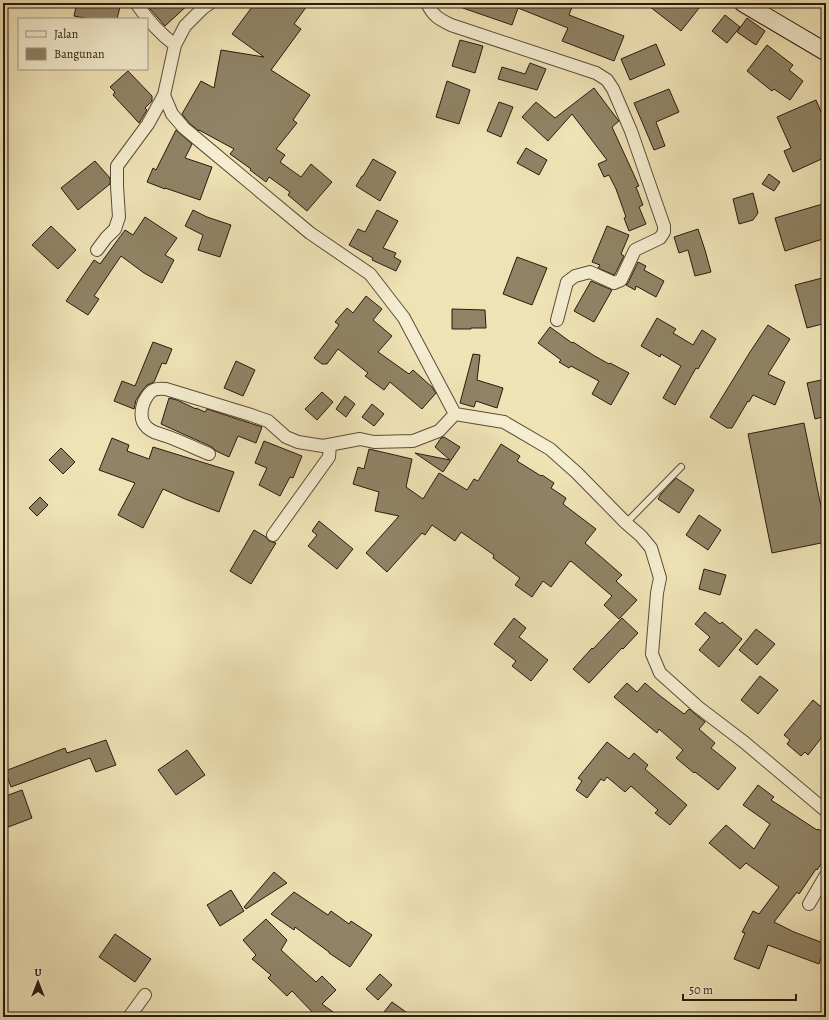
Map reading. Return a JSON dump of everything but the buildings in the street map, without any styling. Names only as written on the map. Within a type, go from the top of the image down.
[{"type":"main road","points":[[743,3],[826,52]]},
{"type":"street","points":[[136,3],[147,18]]},
{"type":"street","points":[[97,250],[115,229],[119,217],[117,166],[148,124],[164,94],[174,45],[185,26],[210,3]]},
{"type":"street","points":[[427,3],[431,12],[440,20],[451,25],[596,73],[607,80],[613,89],[631,131],[664,226],[664,232],[660,238],[635,250],[621,280],[614,283],[590,272],[576,276],[567,282],[557,320]]},
{"type":"street","points":[[148,19],[162,36],[174,45]]},
{"type":"street","points":[[164,94],[172,114],[184,128],[310,233],[370,274],[404,318],[454,414]]},
{"type":"street","points":[[209,454],[163,434],[154,432],[147,427],[141,416],[142,407],[145,398],[151,391],[156,388],[166,389],[251,415],[268,421],[286,437],[298,442],[323,446],[360,439],[374,442],[413,441],[440,431],[454,414]]},
{"type":"street","points":[[454,414],[504,422],[550,449],[577,473],[626,523],[642,536],[651,548],[660,578],[657,592],[652,654],[660,672],[698,707],[744,742],[826,811]]},
{"type":"street","points":[[273,535],[329,457],[330,445]]},
{"type":"street","points":[[809,904],[826,875]]},
{"type":"street","points":[[129,1017],[145,995]]},
{"type":"lane","points":[[626,523],[681,467]]}]
